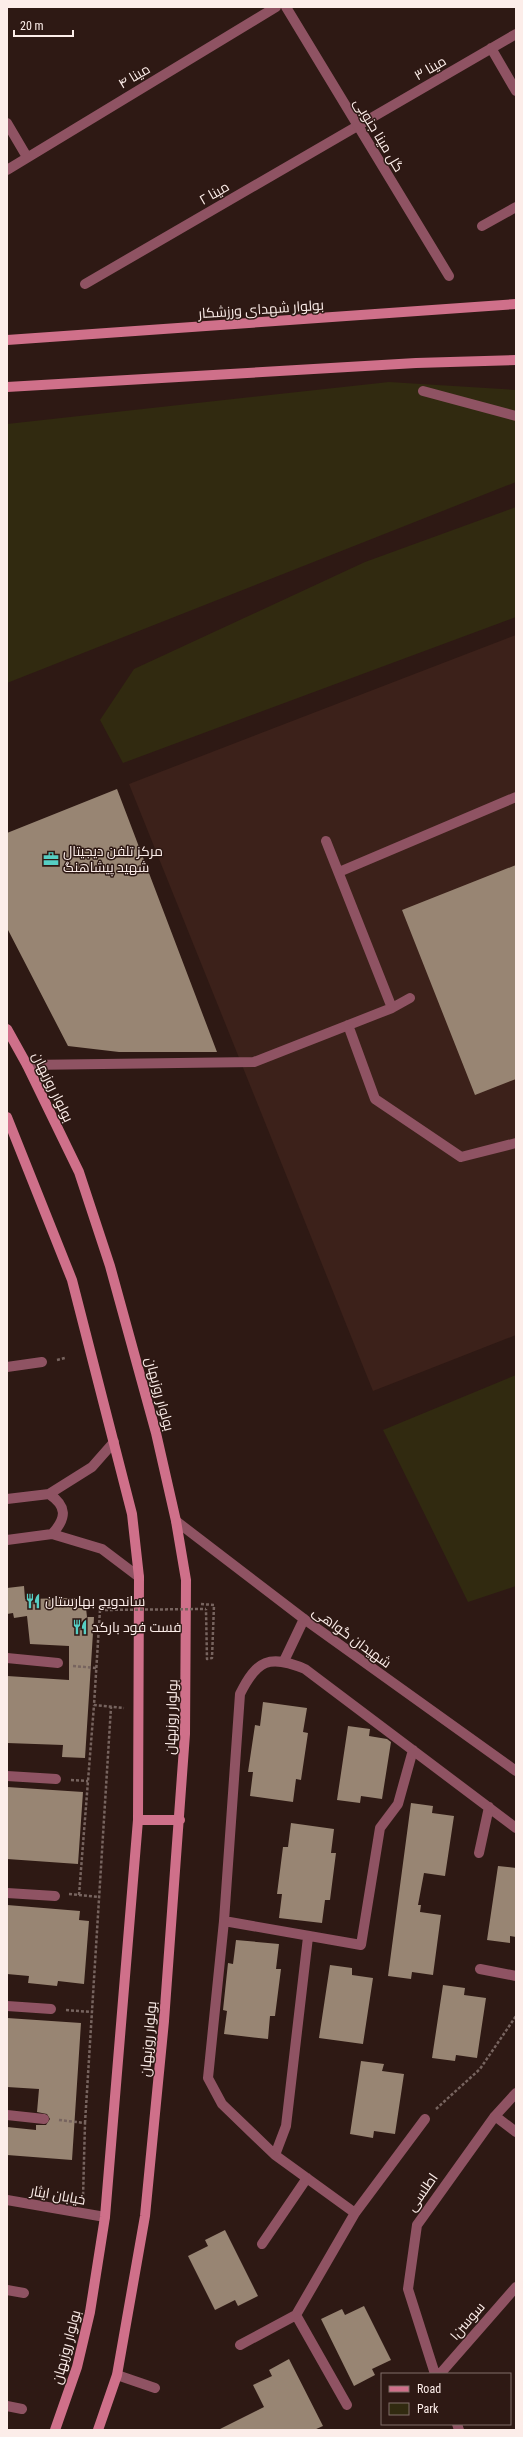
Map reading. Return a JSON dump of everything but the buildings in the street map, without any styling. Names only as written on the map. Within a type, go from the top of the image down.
[{"type":"main road","name":"بولوار شهدای ورزشکار","points":[[7,340],[516,304]]},
{"type":"main road","points":[[7,387],[408,364],[516,360]]},
{"type":"main road","name":"بولوار روزبهان","points":[[7,1029],[27,1065],[79,1172],[110,1266],[145,1388],[176,1520],[186,1580],[185,1734],[180,1820],[164,2021],[145,2216],[117,2375],[98,2430]]},
{"type":"main road","name":"بولوار روزبهان","points":[[7,1117],[72,1280],[132,1514],[139,1577],[138,1820],[105,2217],[90,2312],[77,2367],[55,2430]]},
{"type":"main road","points":[[138,1820],[180,1820]]},
{"type":"street","name":"مینا ۴","points":[[7,170],[276,7]]},
{"type":"street","name":"گل مینا جنوبی","points":[[286,7],[449,276]]},
{"type":"street","name":"مینا ۳","points":[[358,126],[516,34]]},
{"type":"street","points":[[491,48],[516,91]]},
{"type":"street","points":[[7,123],[28,157]]},
{"type":"street","name":"مینا ۲","points":[[85,284],[358,126]]},
{"type":"street","points":[[482,226],[516,207]]},
{"type":"street","points":[[423,391],[516,416]]},
{"type":"street","points":[[339,872],[516,797]]},
{"type":"street","points":[[326,841],[392,1008]]},
{"type":"street","points":[[27,1065],[254,1062],[392,1008],[410,998]]},
{"type":"street","points":[[348,1025],[375,1098],[461,1157],[516,1143]]},
{"type":"street","points":[[7,1367],[42,1362]]},
{"type":"street","points":[[7,1499],[49,1494],[92,1466],[114,1442]]},
{"type":"street","points":[[49,1494],[59,1501],[64,1512],[61,1525],[52,1534]]},
{"type":"street","name":"شهیدان گواهی","points":[[176,1520],[304,1619],[516,1771]]},
{"type":"street","points":[[7,1540],[52,1534],[102,1550],[139,1577]]},
{"type":"street","points":[[284,1661],[304,1619]]},
{"type":"street","points":[[7,1658],[58,1663]]},
{"type":"street","points":[[355,2214],[275,2155],[222,2104],[208,2078],[224,1921],[240,1694],[249,1676],[263,1663],[284,1661],[305,1669],[516,1828]]},
{"type":"street","points":[[224,1921],[308,1937],[361,1945],[380,1828],[398,1804],[413,1750]]},
{"type":"street","points":[[7,1776],[56,1779]]},
{"type":"street","points":[[479,1852],[489,1807]]},
{"type":"street","points":[[7,1893],[55,1896]]},
{"type":"street","points":[[275,2155],[286,2126],[308,1937]]},
{"type":"street","points":[[480,1969],[516,1976]]},
{"type":"street","points":[[7,2006],[51,2009]]},
{"type":"street","name":"اطلسی","points":[[435,2373],[408,2290],[417,2225],[495,2116],[516,2093]]},
{"type":"street","points":[[7,2115],[44,2119]]},
{"type":"street","points":[[495,2116],[516,2132]]},
{"type":"street","points":[[240,2345],[296,2315],[355,2214],[425,2119]]},
{"type":"street","points":[[262,2244],[307,2178]]},
{"type":"street","name":"خیابان ایثار","points":[[7,2200],[105,2217]]},
{"type":"street","name":"سوسن۱","points":[[441,2373],[516,2287]]},
{"type":"street","points":[[7,2290],[24,2293]]},
{"type":"street","points":[[296,2315],[347,2405]]},
{"type":"street","points":[[117,2375],[155,2388]]},
{"type":"street","points":[[7,2406],[22,2409]]},
{"type":"path","points":[[79,1895],[100,1610],[206,1609],[207,1659],[212,1658],[214,1605],[187,1603]]},
{"type":"path","points":[[58,1663],[96,1668]]},
{"type":"path","points":[[82,2213],[91,2012],[100,1897],[110,1708],[94,1705]]},
{"type":"path","points":[[55,1896],[79,1895],[100,1897]]},
{"type":"path","points":[[51,2009],[91,2012]]},
{"type":"path","points":[[425,2119],[480,2069],[516,2016]]},
{"type":"path","points":[[44,2119],[85,2123]]},
{"type":"shaded area","points":[[516,635],[516,1335],[373,1391],[129,784]]},
{"type":"green space","points":[[389,382],[516,390],[516,482],[7,683],[7,424]]},
{"type":"green space","points":[[516,507],[516,617],[123,763],[100,720],[134,669],[365,562]]},
{"type":"green space","points":[[516,1375],[516,1586],[468,1602],[383,1430]]},
{"type":"place","name":"مرکز تلفن دیجیتال شهید پیشاهنگ","points":[[51,859]]},
{"type":"place","name":"ساندویچ بهارستان","points":[[33,1601]]},
{"type":"place","name":"فست فود بارکد","points":[[80,1627]]}]
